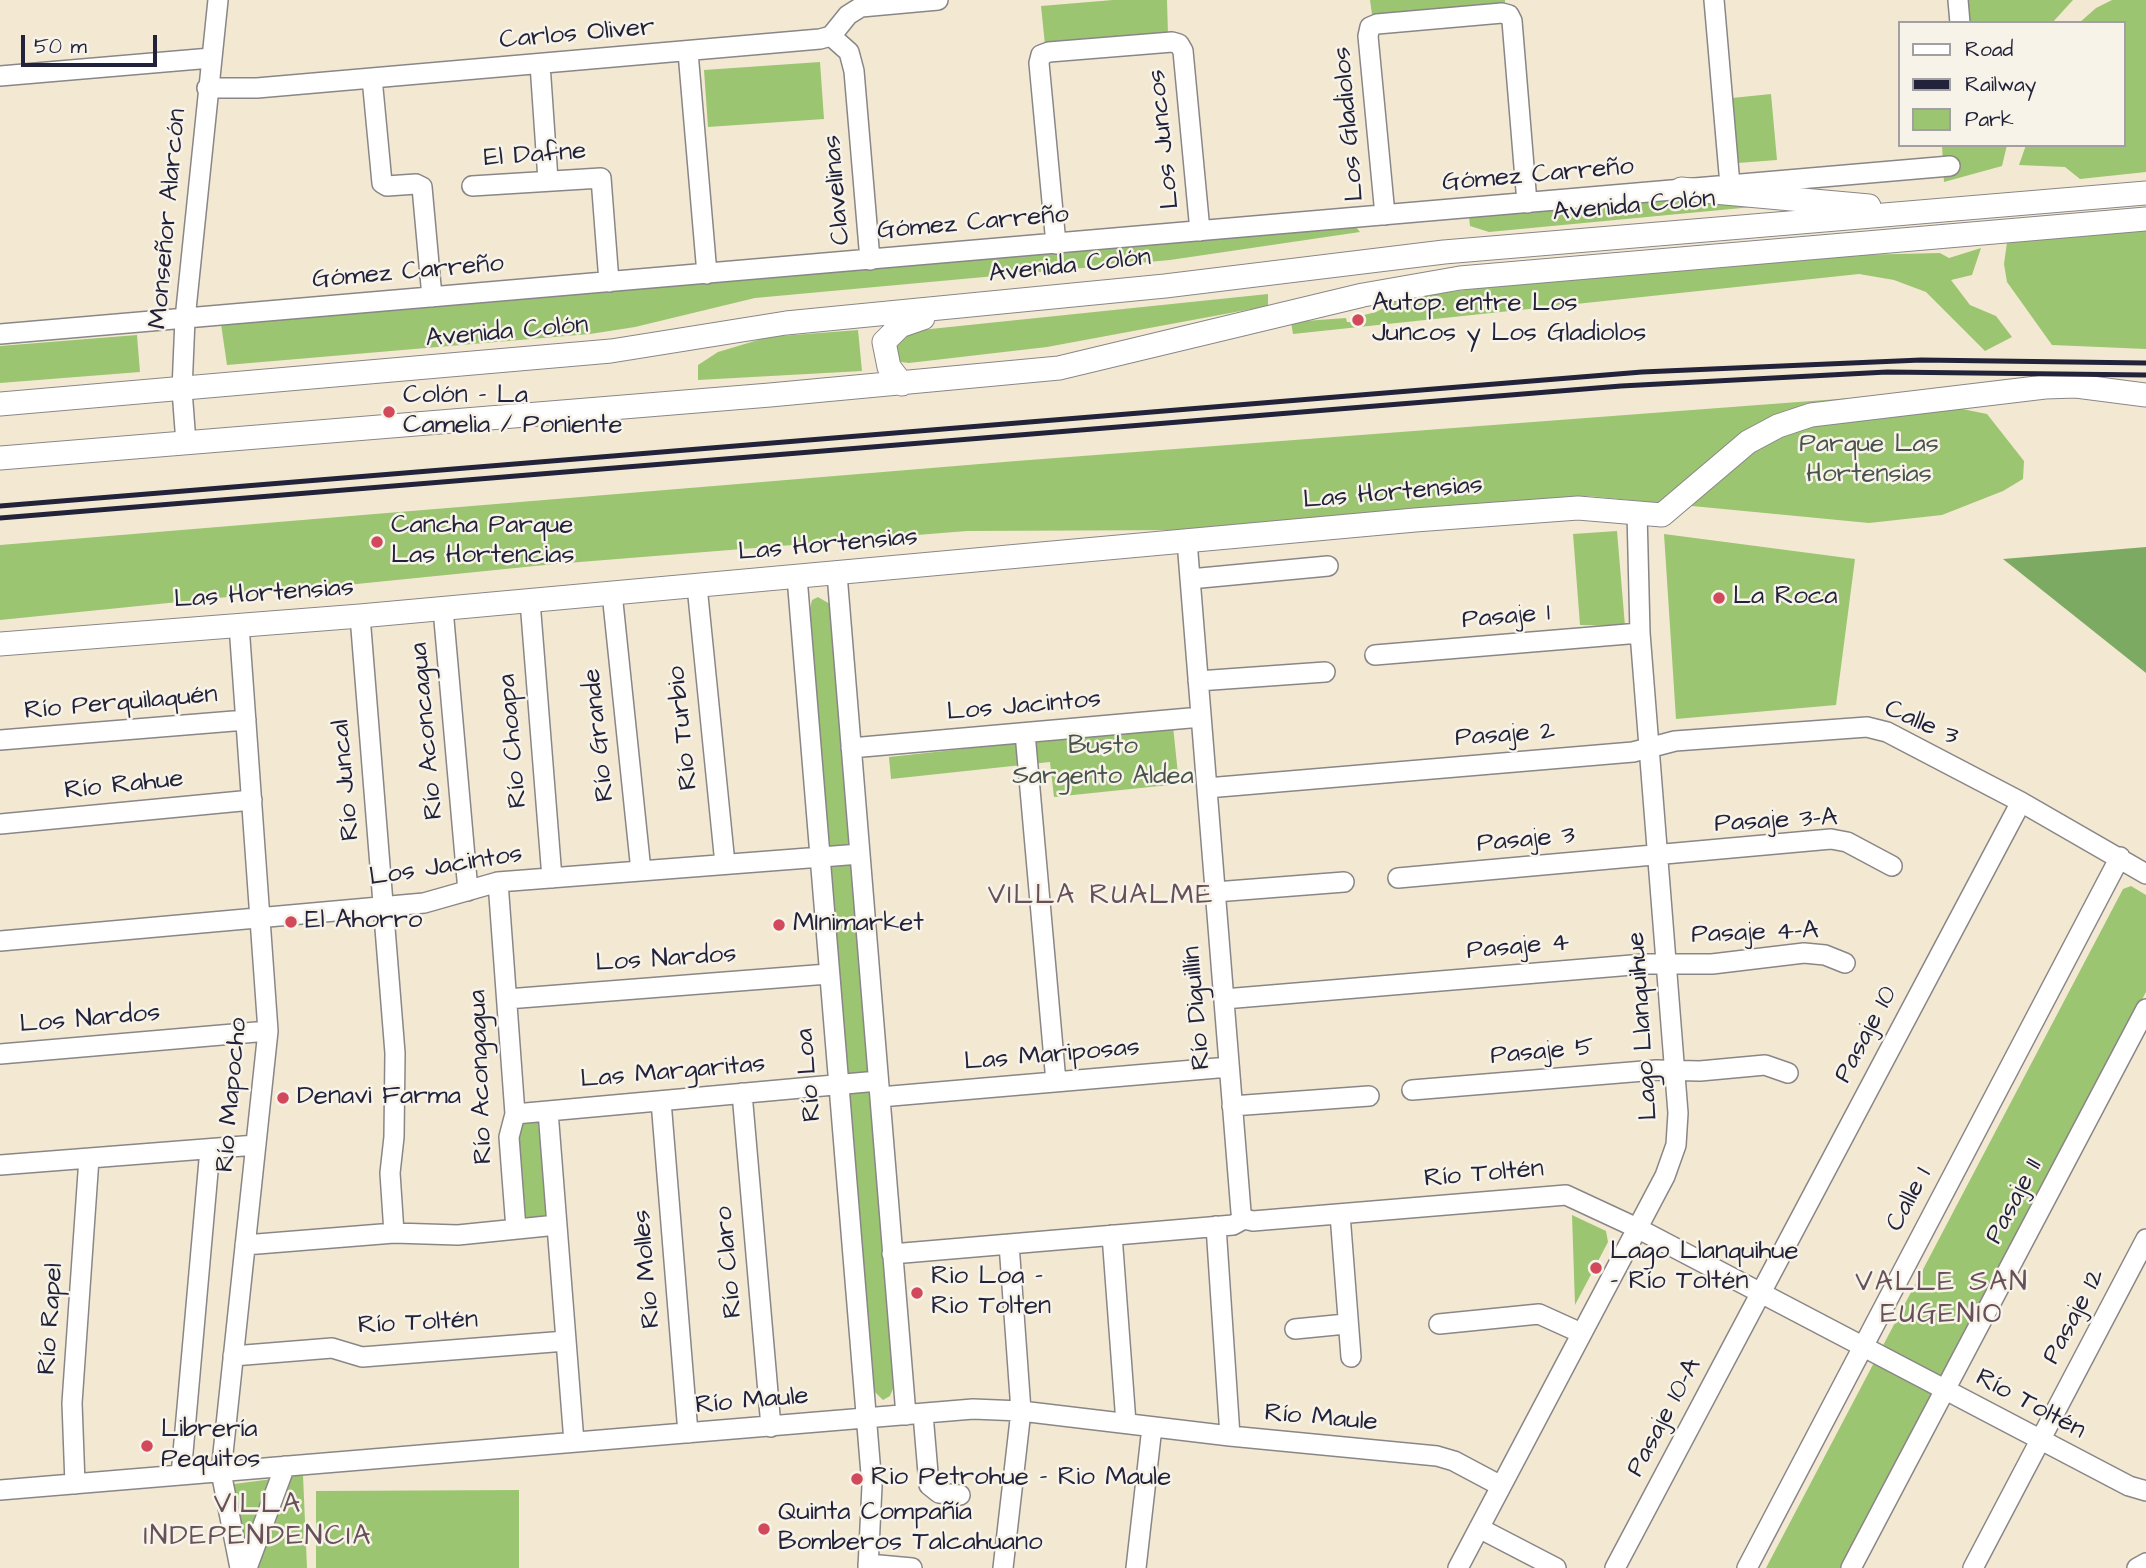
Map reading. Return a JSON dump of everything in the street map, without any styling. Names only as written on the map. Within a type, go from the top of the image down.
[{"type":"main road","points":[[1681,189],[1935,212]]},
{"type":"main road","name":"Avenida Colón","points":[[0,404],[611,351],[786,323],[956,307],[1444,252],[2146,193]]},
{"type":"main road","points":[[0,458],[902,384],[1059,368],[1363,295],[1460,278],[2146,219]]},
{"type":"main road","points":[[902,384],[885,359],[884,342],[890,332],[956,307]]},
{"type":"main road","name":"Las Hortensias","points":[[0,644],[443,609],[1561,509],[1662,515],[1748,442],[1778,426],[1811,415],[2045,387],[2076,386],[2146,395]]},
{"type":"street","name":"Monseñor Alarcón","points":[[186,443],[182,390],[185,319],[218,0]]},
{"type":"street","points":[[831,36],[848,15],[861,7],[938,0]]},
{"type":"street","points":[[1714,0],[1730,185]]},
{"type":"street","points":[[1958,0],[1960,21]]},
{"type":"street","name":"Los Gladiolos","points":[[1385,215],[1368,36],[1370,27],[1377,24],[1509,15],[1512,21],[1527,203]]},
{"type":"street","name":"Carlos Oliver","points":[[207,88],[257,88],[688,52],[831,36]]},
{"type":"street","name":"Clavelinas","points":[[831,36],[846,48],[852,60],[870,260]]},
{"type":"street","name":"Los Juncos","points":[[1056,244],[1039,63],[1041,55],[1049,52],[1172,41],[1180,44],[1183,51],[1200,231]]},
{"type":"street","points":[[688,52],[707,274]]},
{"type":"street","points":[[0,76],[211,58]]},
{"type":"street","points":[[540,64],[548,180]]},
{"type":"street","points":[[372,78],[382,184],[416,184],[422,187],[432,298]]},
{"type":"street","name":"Gómez Carreño","points":[[0,334],[1951,166]]},
{"type":"street","name":"El Dafne","points":[[472,186],[601,178],[609,282]]},
{"type":"street","name":"Lago Llanquihue","points":[[1458,1568],[1665,1176],[1676,1145],[1678,1113],[1675,1070],[1640,633],[1637,512]]},
{"type":"street","name":"Río Diguillín","points":[[1187,541],[1232,1106],[1244,1219]]},
{"type":"street","points":[[1190,579],[1328,566]]},
{"type":"street","points":[[837,574],[892,1254],[915,1415],[929,1485],[939,1493],[960,1495]]},
{"type":"street","name":"Río Loa","points":[[797,577],[837,1085],[867,1419],[872,1499],[868,1566]]},
{"type":"street","name":"Río Turbio","points":[[696,586],[725,864]]},
{"type":"street","name":"Río Grande","points":[[612,593],[641,871]]},
{"type":"street","name":"Río Choapa","points":[[530,601],[552,878]]},
{"type":"street","name":"Río Aconcagua","points":[[443,609],[468,891]]},
{"type":"street","name":"Río Juncal","points":[[360,616],[395,1053],[394,1137],[390,1173],[394,1233]]},
{"type":"street","name":"Río Mapocho","points":[[239,625],[268,1031],[221,1472],[240,1568]]},
{"type":"street","name":"Pasaje 1","points":[[1375,655],[1640,633]]},
{"type":"street","points":[[1198,681],[1325,672]]},
{"type":"street","name":"Los Jacintos","points":[[851,748],[1201,717]]},
{"type":"street","name":"Río Perquilaquén","points":[[0,740],[246,719]]},
{"type":"street","name":"Calle 3","points":[[1649,748],[1675,741],[1867,727],[1886,732],[2021,802],[2146,874]]},
{"type":"street","points":[[1025,733],[1056,1082]]},
{"type":"street","name":"Pasaje 2","points":[[1207,788],[1633,752],[1649,748]]},
{"type":"street","name":"Río Rahue","points":[[0,824],[252,800]]},
{"type":"street","name":"Pasaje 10","points":[[1760,1293],[2021,802]]},
{"type":"street","name":"Pasaje 3-A","points":[[1658,856],[1832,839],[1847,842],[1892,866]]},
{"type":"street","name":"Los Jacintos","points":[[0,941],[440,901],[498,882],[860,854]]},
{"type":"street","name":"Pasaje 3","points":[[1398,878],[1658,856]]},
{"type":"street","name":"Calle 1","points":[[1747,1568],[2120,857]]},
{"type":"street","name":"Río Acongagua","points":[[498,882],[515,1114],[509,1137],[516,1229]]},
{"type":"street","points":[[1215,892],[1344,882]]},
{"type":"street","name":"Pasaje 4-A","points":[[1666,964],[1712,964],[1804,953],[1825,955],[1845,963]]},
{"type":"street","name":"Pasaje 4","points":[[1224,999],[1666,964]]},
{"type":"street","name":"Los Nardos","points":[[507,999],[828,974]]},
{"type":"street","name":"Pasaje 11","points":[[1851,1568],[2146,1009]]},
{"type":"street","name":"Los Nardos","points":[[0,1054],[268,1031]]},
{"type":"street","name":"Pasaje 5","points":[[1412,1090],[1765,1065],[1788,1073]]},
{"type":"street","name":"Las Mariposas","points":[[879,1089],[1056,1082],[1229,1067]]},
{"type":"street","name":"Las Margaritas","points":[[515,1114],[837,1085],[879,1089]]},
{"type":"street","name":"Río Claro","points":[[742,1093],[771,1426]]},
{"type":"street","points":[[1232,1106],[1369,1096]]},
{"type":"street","name":"Río Molles","points":[[660,1101],[688,1433]]},
{"type":"street","points":[[548,1111],[575,1443]]},
{"type":"street","points":[[0,1165],[256,1145]]},
{"type":"street","name":"Río Mapocho","points":[[181,1475],[211,1149]]},
{"type":"street","name":"Río Rapel","points":[[75,1484],[72,1402],[89,1158]]},
{"type":"street","name":"Río Toltén","points":[[892,1254],[1216,1226],[1236,1224],[1244,1219],[1253,1221],[1558,1194],[1574,1197],[1637,1228],[2129,1486],[2144,1487]]},
{"type":"street","points":[[1340,1213],[1346,1324],[1351,1357]]},
{"type":"street","points":[[245,1245],[394,1233],[458,1235],[557,1225]]},
{"type":"street","points":[[1216,1226],[1230,1436]]},
{"type":"street","points":[[1112,1235],[1126,1423]]},
{"type":"street","name":"Pasaje 12","points":[[1973,1568],[2146,1239]]},
{"type":"street","points":[[1003,1568],[1021,1411],[1009,1244]]},
{"type":"street","name":"Pasaje 10-A","points":[[1615,1568],[1760,1293]]},
{"type":"street","points":[[1439,1324],[1539,1314],[1581,1334]]},
{"type":"street","points":[[1295,1329],[1346,1324]]},
{"type":"street","name":"Río Toltén","points":[[233,1356],[331,1348],[362,1357],[566,1341]]},
{"type":"street","name":"Río Maule","points":[[0,1490],[973,1409],[1021,1411],[1230,1436],[1437,1456],[1454,1461],[1501,1486]]},
{"type":"street","points":[[1136,1568],[1152,1427]]},
{"type":"street","points":[[247,1568],[285,1466]]},
{"type":"street","points":[[1479,1528],[1556,1568]]},
{"type":"street","points":[[2137,1568],[2146,1563]]},
{"type":"street","points":[[868,1566],[912,1568]]},
{"type":"green space","points":[[1113,0],[1167,0],[1168,35],[1045,45],[1041,6]]},
{"type":"green space","points":[[1370,0],[1505,0],[1505,8],[1373,22]]},
{"type":"green space","points":[[1966,0],[2073,0],[2054,21],[1950,21]]},
{"type":"green space","points":[[2112,0],[2146,0],[2146,172],[2080,179],[2065,167],[2019,165],[2025,147],[2125,147],[2125,21],[2081,21],[2096,8]]},
{"type":"green space","points":[[820,62],[824,119],[708,127],[704,70]]},
{"type":"green space","points":[[1771,94],[1777,160],[1738,163],[1732,98]]},
{"type":"green space","points":[[1942,147],[2007,147],[2002,166],[1944,182]]},
{"type":"green space","points":[[1689,197],[1784,204],[1489,232],[1470,226],[1469,216]]},
{"type":"green space","points":[[1356,227],[1360,232],[1170,260],[755,298],[635,327],[590,334],[227,365],[221,324]]},
{"type":"green space","points":[[2146,230],[2146,349],[2052,345],[2007,282],[2004,264],[2007,242]]},
{"type":"green space","points":[[1981,248],[1972,275],[1951,280],[1970,305],[1996,316],[2012,337],[1985,351],[1926,292],[1894,280],[1859,274],[1293,334],[1291,322],[1346,318],[1347,322],[1360,322],[1360,316],[1376,312],[1403,298],[1543,280],[1854,255],[1940,253],[1949,258]]},
{"type":"green space","points":[[1268,294],[1268,306],[1047,347],[909,363],[901,362],[895,355],[895,346],[911,331]]},
{"type":"green space","points":[[858,330],[862,371],[698,380],[698,365],[718,352],[768,337]]},
{"type":"green space","points":[[137,335],[140,372],[0,383],[0,346]]},
{"type":"green space","name":"Parque Las Hortensias","points":[[1851,398],[1923,401],[1987,414],[2024,461],[2023,479],[2003,491],[1942,515],[1869,523],[1588,496],[1186,530],[967,531],[555,564],[0,620],[0,545],[1016,461]]},
{"type":"green space","points":[[1617,531],[1625,626],[1580,625],[1573,534]]},
{"type":"green space","points":[[1664,534],[1855,559],[1836,705],[1676,719]]},
{"type":"green space","points":[[2146,547],[2146,673],[2003,559]]},
{"type":"green space","points":[[818,597],[830,604],[895,1384],[890,1396],[883,1400],[872,1389],[810,609],[812,600]]},
{"type":"green space","name":"Busto Sargento Aldea","points":[[1173,726],[1179,784],[1054,797],[1050,762],[891,779],[889,757]]},
{"type":"green space","points":[[2131,886],[2146,895],[2146,992],[1843,1568],[1766,1568],[2123,889]]},
{"type":"green space","points":[[538,1121],[549,1217],[528,1219],[523,1216],[515,1134],[523,1123]]},
{"type":"green space","points":[[1572,1215],[1606,1231],[1608,1242],[1575,1305]]},
{"type":"green space","points":[[303,1475],[307,1568],[250,1568],[234,1484]]},
{"type":"green space","points":[[519,1490],[519,1568],[316,1568],[316,1491]]},
{"type":"railway","points":[[0,506],[1642,372],[1921,360],[2146,363]]},
{"type":"railway","points":[[0,518],[1621,386],[1887,372],[2146,375]]},
{"type":"place","name":"Autop. entre Los Juncos y Los Gladiolos","points":[[1358,320]]},
{"type":"place","name":"Colón - La Camelia / Poniente","points":[[389,412]]},
{"type":"place","name":"Cancha Parque Las Hortencias","points":[[377,542]]},
{"type":"place","name":"La Roca","points":[[1719,598]]},
{"type":"place","name":"El Ahorro","points":[[291,922]]},
{"type":"place","name":"MInimarket","points":[[779,925]]},
{"type":"place","name":"Denavi Farma","points":[[283,1098]]},
{"type":"place","name":"Lago Llanquihue - Río Toltén","points":[[1596,1268]]},
{"type":"place","name":"Rio Loa - Rio Tolten","points":[[917,1293]]},
{"type":"place","name":"Librería Pequitos","points":[[147,1446]]},
{"type":"place","name":"Rio Petrohue - Rio Maule","points":[[857,1479]]},
{"type":"place","name":"Quinta Compañía Bomberos Talcahuano","points":[[764,1529]]},
{"type":"district","name":"VILLA RUALME","points":[[1101,897]]},
{"type":"district","name":"VALLE SAN EUGENIO","points":[[1942,1300]]},
{"type":"district","name":"VILLA INDEPENDENCIA","points":[[258,1522]]}]
